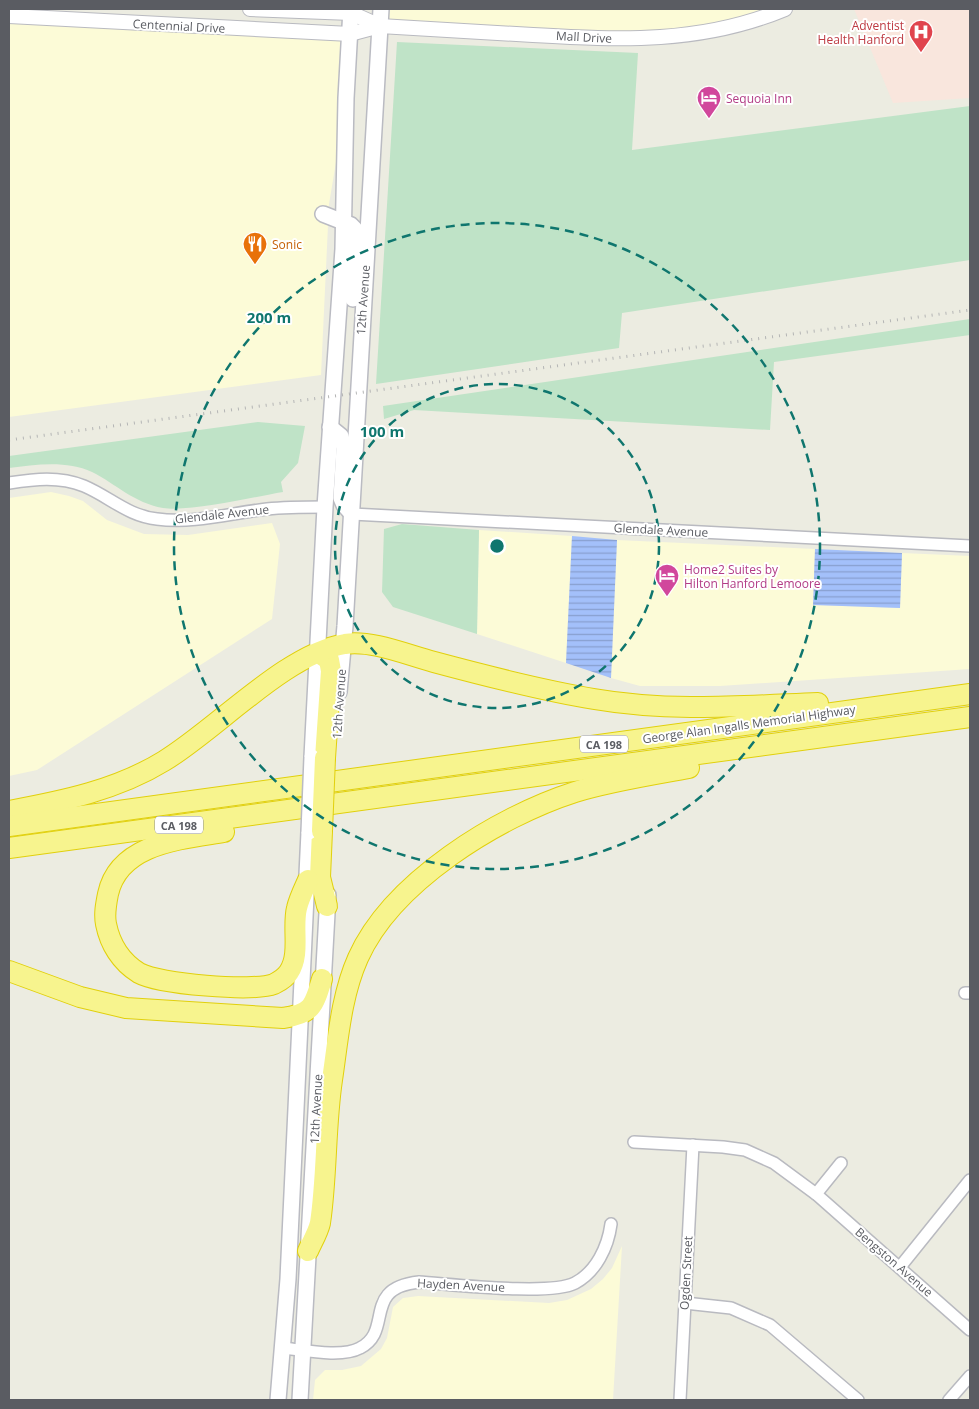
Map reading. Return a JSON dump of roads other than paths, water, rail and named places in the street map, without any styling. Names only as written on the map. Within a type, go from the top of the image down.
[{"type":"highway","points":[[9,810],[67,799],[104,789],[137,776],[185,747],[296,663],[344,644],[367,644],[500,679],[592,699],[650,707],[694,708],[918,701]]},
{"type":"highway","points":[[319,653],[329,660],[332,671],[324,757],[320,877],[327,906]]},
{"type":"highway","name":"George Alan Ingalls Memorial Highway","points":[[9,826],[970,694]]},
{"type":"highway","name":"George Alan Ingalls Memorial Highway","points":[[348,802],[970,717]]},
{"type":"highway","points":[[308,1251],[320,1225],[331,1083],[350,978],[358,958],[379,922],[408,890],[430,872],[507,822],[528,810],[575,792],[876,730]]},
{"type":"highway","points":[[308,880],[296,909],[295,948],[290,971],[283,978],[270,985],[250,987],[153,979],[140,973],[123,960],[107,930],[105,910],[112,881],[125,863],[144,850],[186,838],[272,824],[348,802]]},
{"type":"highway","name":"CA 198","points":[[9,848],[348,802]]},
{"type":"highway","points":[[9,971],[80,997],[126,1008],[280,1018],[301,1016],[309,1011],[317,998],[322,979]]},
{"type":"main road","name":"12th Avenue","points":[[324,757],[344,644],[381,9]]},
{"type":"main road","name":"12th Avenue","points":[[319,653],[324,507],[344,222],[351,11]]},
{"type":"main road","points":[[323,214],[344,222],[355,229],[352,323],[354,336],[360,348]]},
{"type":"main road","points":[[330,427],[341,436],[344,448],[341,498],[352,514]]},
{"type":"main road","name":"12th Avenue","points":[[278,1400],[308,880],[321,831]]},
{"type":"main road","name":"12th Avenue","points":[[300,1400],[327,906]]},
{"type":"street","points":[[250,9],[351,11]]},
{"type":"street","name":"Mall Drive","points":[[350,34],[380,26],[613,39],[652,39],[726,28],[784,9]]},
{"type":"street","name":"Mall Drive","points":[[351,11],[380,26]]},
{"type":"street","name":"Centennial Drive","points":[[9,16],[350,34]]},
{"type":"street","name":"Glendale Avenue","points":[[9,483],[40,478],[68,481],[85,486],[125,510],[160,520],[196,519],[269,509],[324,507]]},
{"type":"street","name":"Glendale Avenue","points":[[352,514],[970,546]]},
{"type":"street","name":"Bengston Avenue","points":[[634,1142],[745,1150],[764,1157],[787,1170],[816,1194],[900,1266],[970,1330]]},
{"type":"street","name":"Ogden Street","points":[[680,1400],[693,1145]]},
{"type":"street","points":[[816,1194],[841,1163]]},
{"type":"street","points":[[900,1266],[970,1180]]},
{"type":"street","name":"Hayden Avenue","points":[[282,1348],[350,1352],[360,1348],[370,1340],[376,1329],[382,1302],[391,1290],[403,1284],[419,1282],[541,1289],[574,1284],[597,1262],[606,1246],[611,1224]]},
{"type":"street","points":[[685,1303],[731,1308],[770,1325],[858,1400]]},
{"type":"street","points":[[949,1400],[970,1376]]},
{"type":"water","points":[[572,536],[617,540],[611,678],[566,663]]},
{"type":"water","points":[[815,549],[902,553],[900,608],[813,605]]},
{"type":"railway","points":[[9,440],[970,310]]},
{"type":"place","name":"Adventist Health Hanford","points":[[921,53]]},
{"type":"place","name":"Sequoia Inn","points":[[709,119]]},
{"type":"place","name":"Sonic","points":[[255,265]]},
{"type":"place","name":"Home2 Suites by Hilton Hanford Lemoore","points":[[667,597]]}]
